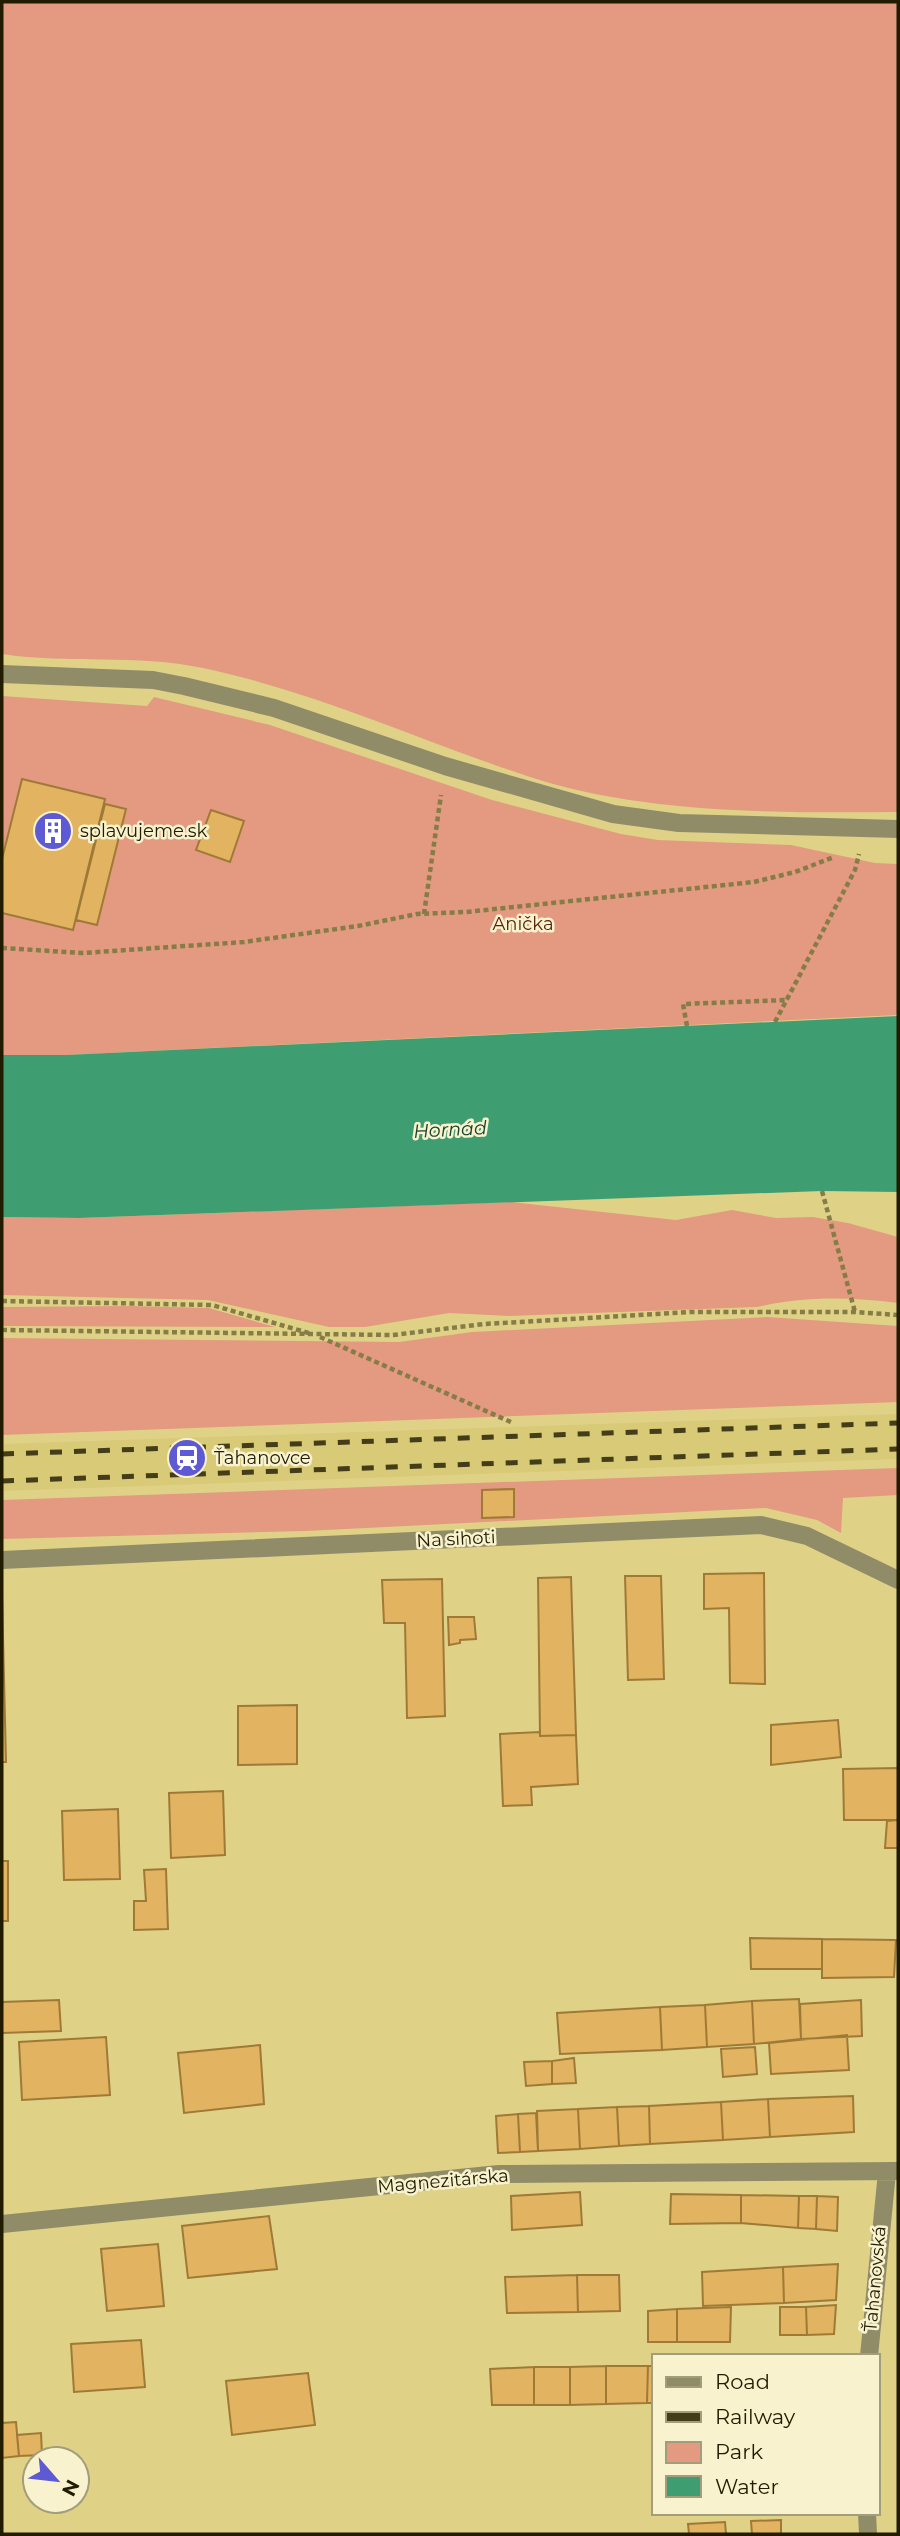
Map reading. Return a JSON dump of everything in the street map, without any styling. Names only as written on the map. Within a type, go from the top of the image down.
[{"type":"street","points":[[2,674],[153,680],[184,686],[274,708],[445,766],[555,799],[645,819],[898,829]]},
{"type":"street","name":"Na sihoti","points":[[2,1560],[761,1525],[807,1536],[898,1580]]},
{"type":"street","name":"Magnezitárska","points":[[2,2224],[499,2174],[893,2171]]},
{"type":"street","name":"Ťahanovská","points":[[869,2354],[893,2171]]},
{"type":"street","points":[[867,2515],[868,2534]]},
{"type":"path","points":[[424,914],[445,766]]},
{"type":"path","points":[[775,1022],[855,870],[866,829]]},
{"type":"path","points":[[2,948],[83,953],[231,943],[424,914],[754,882],[830,861]]},
{"type":"path","points":[[687,1026],[683,1004],[787,1000]]},
{"type":"path","points":[[822,1191],[855,1312]]},
{"type":"path","points":[[2,1301],[212,1305],[318,1336],[513,1423]]},
{"type":"path","points":[[2,1330],[393,1335],[484,1324],[691,1312],[855,1312],[898,1315]]},
{"type":"shaded area","points":[[898,1414],[898,1459],[2,1491],[2,1444]]},
{"type":"green space","points":[[2,2],[898,2],[898,812],[712,809],[619,798],[530,777],[286,690],[203,668],[153,661],[2,654]]},
{"type":"green space","name":"Anička","points":[[2,696],[147,706],[154,697],[270,725],[492,800],[621,834],[658,840],[791,845],[875,863],[898,864],[898,1015],[66,1055],[2,1055]],"holes":[[[212,810],[244,821],[230,862],[196,850]]]},
{"type":"green space","points":[[511,1202],[676,1220],[732,1210],[776,1218],[813,1217],[848,1223],[898,1237],[898,1303],[827,1299],[757,1307],[509,1316],[449,1313],[365,1327],[329,1327],[208,1300],[2,1295],[2,1217],[79,1218]]},
{"type":"green space","points":[[2,1307],[209,1308],[275,1327],[2,1326]]},
{"type":"green space","points":[[767,1317],[898,1326],[898,1402],[2,1435],[2,1338],[399,1342],[472,1332]]},
{"type":"green space","points":[[898,1468],[898,1495],[843,1498],[841,1533],[817,1520],[766,1508],[306,1531],[2,1539],[2,1500]]},
{"type":"water","name":"Hornád","points":[[898,1016],[898,1192],[822,1191],[79,1218],[2,1217],[2,1055],[66,1055]]},
{"type":"building","name":"splavujeme.sk","points":[[22,779],[105,799],[73,930],[2,913],[2,859]]},
{"type":"building","points":[[105,804],[126,809],[97,925],[76,920]]},
{"type":"building","points":[[211,810],[244,821],[230,862],[196,850]]},
{"type":"building","points":[[514,1489],[514,1517],[482,1518],[482,1490]]},
{"type":"building","points":[[764,1573],[765,1684],[730,1683],[729,1608],[704,1609],[704,1574]]},
{"type":"building","points":[[625,1576],[661,1576],[664,1679],[628,1680]]},
{"type":"building","points":[[571,1577],[576,1735],[540,1736],[538,1578]]},
{"type":"building","points":[[442,1579],[445,1716],[407,1718],[405,1623],[384,1623],[382,1580]]},
{"type":"building","points":[[2,1594],[6,1762],[2,1762]]},
{"type":"building","points":[[448,1617],[474,1617],[476,1639],[460,1640],[460,1643],[449,1645]]},
{"type":"building","points":[[297,1705],[297,1764],[238,1765],[238,1706]]},
{"type":"building","points":[[838,1720],[841,1757],[771,1765],[771,1725]]},
{"type":"building","points":[[540,1732],[540,1736],[576,1735],[578,1784],[531,1787],[532,1805],[503,1806],[500,1734]]},
{"type":"building","points":[[898,1768],[898,1820],[844,1820],[843,1769]]},
{"type":"building","points":[[223,1791],[225,1855],[171,1858],[169,1793]]},
{"type":"building","points":[[118,1809],[120,1879],[64,1880],[62,1811]]},
{"type":"building","points":[[898,1820],[898,1848],[885,1848],[887,1821]]},
{"type":"building","points":[[2,1861],[8,1861],[8,1921],[2,1921]]},
{"type":"building","points":[[166,1869],[168,1929],[134,1930],[134,1901],[146,1901],[144,1870]]},
{"type":"building","points":[[750,1938],[822,1939],[822,1969],[751,1969]]},
{"type":"building","points":[[822,1939],[896,1940],[894,1977],[822,1978]]},
{"type":"building","points":[[799,1999],[801,2039],[754,2044],[752,2001]]},
{"type":"building","points":[[59,2000],[61,2031],[2,2033],[2,2002]]},
{"type":"building","points":[[861,2000],[862,2036],[801,2039],[800,2004]]},
{"type":"building","points":[[752,2001],[754,2044],[707,2047],[705,2005]]},
{"type":"building","points":[[705,2005],[707,2047],[662,2050],[660,2007]]},
{"type":"building","points":[[660,2007],[662,2050],[560,2054],[557,2013]]},
{"type":"building","points":[[847,2035],[849,2070],[771,2074],[769,2043]]},
{"type":"building","points":[[106,2037],[110,2095],[22,2100],[19,2042]]},
{"type":"building","points":[[260,2045],[264,2104],[184,2113],[178,2053]]},
{"type":"building","points":[[755,2047],[757,2074],[723,2077],[721,2049]]},
{"type":"building","points":[[574,2058],[576,2083],[552,2084],[552,2061]]},
{"type":"building","points":[[552,2061],[552,2084],[526,2086],[524,2062]]},
{"type":"building","points":[[853,2096],[854,2132],[770,2137],[768,2099]]},
{"type":"building","points":[[768,2099],[770,2137],[723,2140],[721,2102]]},
{"type":"building","points":[[721,2102],[723,2140],[650,2144],[649,2106]]},
{"type":"building","points":[[649,2106],[650,2144],[619,2146],[617,2107]]},
{"type":"building","points":[[617,2107],[619,2146],[580,2149],[578,2109]]},
{"type":"building","points":[[578,2109],[580,2149],[538,2151],[537,2111]]},
{"type":"building","points":[[536,2113],[538,2151],[520,2152],[518,2114]]},
{"type":"building","points":[[518,2114],[520,2152],[498,2153],[496,2116]]},
{"type":"building","points":[[580,2192],[582,2225],[512,2230],[511,2196]]},
{"type":"building","points":[[671,2194],[741,2195],[741,2223],[670,2224]]},
{"type":"building","points":[[741,2195],[799,2196],[798,2228],[741,2223]]},
{"type":"building","points":[[799,2196],[817,2196],[816,2229],[798,2228]]},
{"type":"building","points":[[817,2196],[838,2197],[837,2231],[816,2229]]},
{"type":"building","points":[[269,2216],[277,2269],[188,2278],[182,2226]]},
{"type":"building","points":[[158,2244],[164,2306],[107,2311],[101,2249]]},
{"type":"building","points":[[838,2264],[836,2300],[784,2303],[783,2267]]},
{"type":"building","points":[[783,2267],[784,2303],[703,2306],[702,2272]]},
{"type":"building","points":[[577,2275],[578,2312],[507,2313],[505,2277]]},
{"type":"building","points":[[577,2275],[619,2275],[620,2311],[578,2312]]},
{"type":"building","points":[[836,2305],[834,2334],[807,2335],[806,2307]]},
{"type":"building","points":[[731,2307],[730,2342],[677,2342],[677,2309]]},
{"type":"building","points":[[780,2307],[806,2307],[807,2335],[780,2335]]},
{"type":"building","points":[[677,2309],[677,2342],[648,2342],[648,2311]]},
{"type":"building","points":[[141,2340],[145,2387],[74,2392],[71,2344]]},
{"type":"building","points":[[606,2366],[606,2404],[570,2405],[570,2367]]},
{"type":"building","points":[[606,2366],[648,2366],[647,2403],[606,2404]]},
{"type":"building","points":[[648,2366],[652,2366],[652,2403],[647,2403]]},
{"type":"building","points":[[534,2367],[570,2367],[570,2405],[534,2405]]},
{"type":"building","points":[[534,2367],[534,2405],[492,2405],[490,2369]]},
{"type":"building","points":[[308,2373],[315,2425],[232,2435],[226,2381]]},
{"type":"building","points":[[16,2422],[19,2456],[2,2458],[2,2423]]},
{"type":"building","points":[[41,2433],[42,2445],[21,2445],[19,2456],[17,2435]]},
{"type":"building","points":[[781,2520],[781,2534],[752,2534],[751,2521]]},
{"type":"building","points":[[725,2522],[726,2534],[689,2534],[688,2524]]},
{"type":"railway","points":[[2,1454],[898,1423]]},
{"type":"railway","points":[[2,1481],[898,1449]]},
{"type":"place","name":"splavujeme.sk","points":[[53,831]]},
{"type":"place","name":"Ťahanovce","points":[[187,1458]]}]
